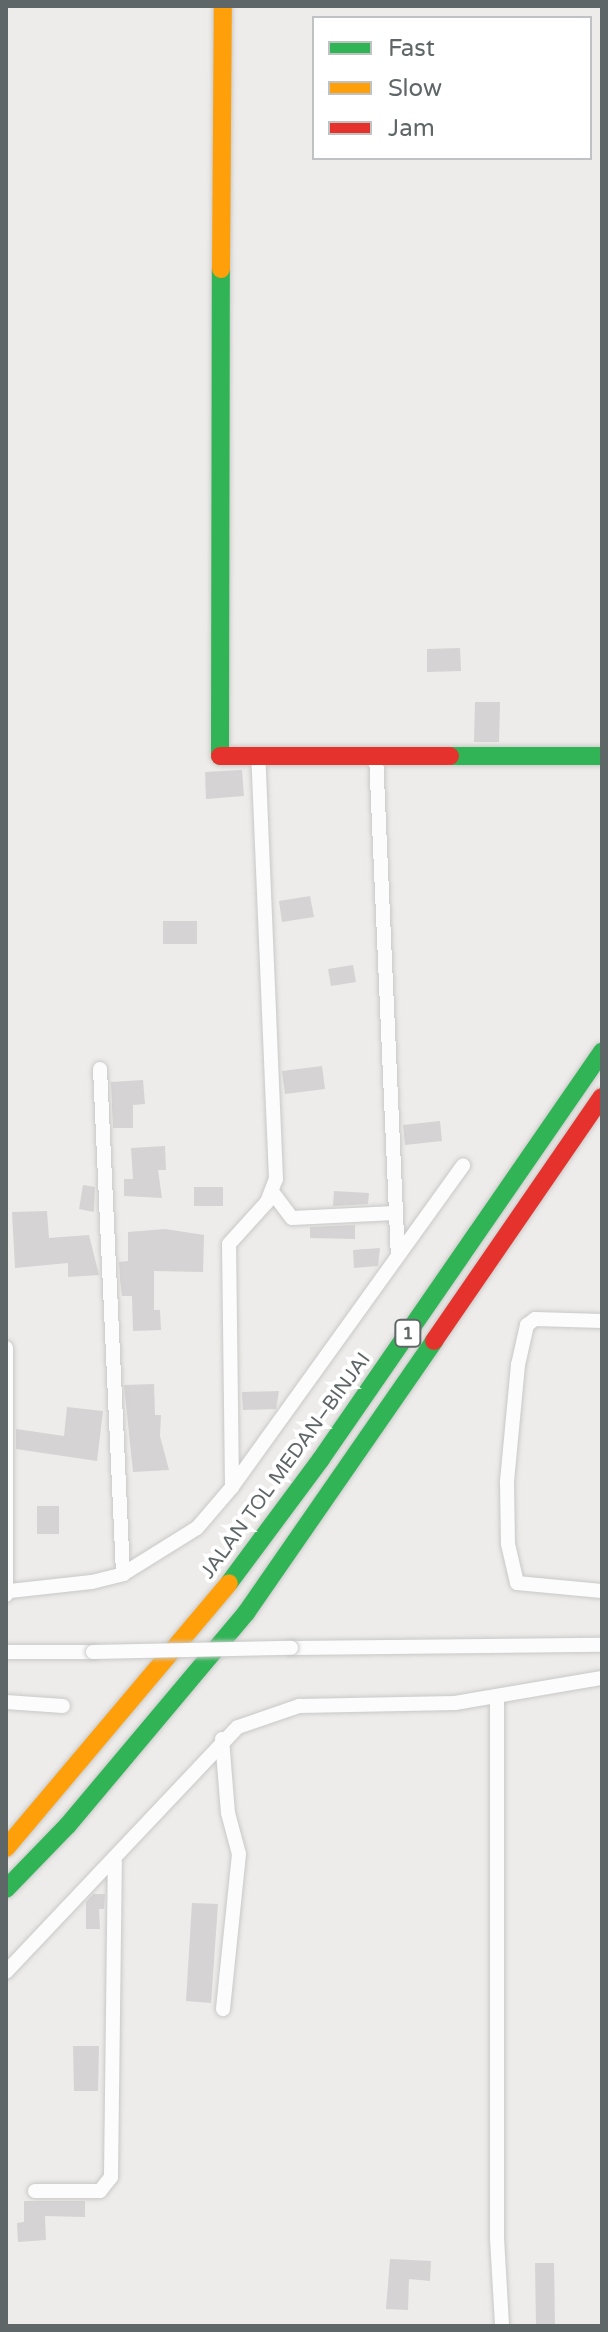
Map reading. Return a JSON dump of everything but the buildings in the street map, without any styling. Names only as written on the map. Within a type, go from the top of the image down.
[{"type":"main road","points":[[223,6],[217,756],[602,756]]},
{"type":"main road","name":"JALAN TOL MEDAN–BINJAI","points":[[6,1848],[208,1611],[321,1459],[602,1051]]},
{"type":"main road","name":"1","points":[[6,1889],[68,1825],[246,1613],[602,1097]]},
{"type":"street","points":[[376,755],[398,1254]]},
{"type":"street","points":[[232,1487],[229,1244],[273,1193],[277,1156],[258,757]]},
{"type":"street","points":[[100,1069],[123,1574]]},
{"type":"street","points":[[6,1348],[8,1593],[92,1582],[123,1574],[178,1544],[232,1487],[463,1165]]},
{"type":"street","points":[[273,1193],[292,1218],[395,1213]]},
{"type":"street","points":[[602,1321],[538,1319],[527,1325],[518,1365],[507,1482],[508,1544],[517,1583],[602,1591]]},
{"type":"street","points":[[6,1652],[602,1645]]},
{"type":"street","points":[[6,1972],[115,1862],[222,1739],[238,1727],[299,1706],[425,1705],[497,1698],[602,1678]]},
{"type":"street","points":[[497,1698],[497,2238],[502,2326]]},
{"type":"street","points":[[6,1702],[63,1706]]},
{"type":"street","points":[[222,1739],[228,1813],[239,1854],[223,2009]]},
{"type":"street","points":[[35,2191],[100,2191],[111,2177],[115,1862]]},
{"type":"traffic: fast","points":[[220,756],[221,269]]},
{"type":"traffic: fast","points":[[450,756],[602,756]]},
{"type":"traffic: fast","points":[[229,1583],[321,1459],[602,1051]]},
{"type":"traffic: fast","points":[[6,1889],[68,1825],[246,1613],[434,1341]]},
{"type":"traffic: slow","points":[[221,269],[223,6]]},
{"type":"traffic: slow","points":[[6,1848],[229,1583]]},
{"type":"traffic: jam","points":[[220,756],[450,756]]},
{"type":"traffic: jam","points":[[434,1341],[602,1097]]}]
